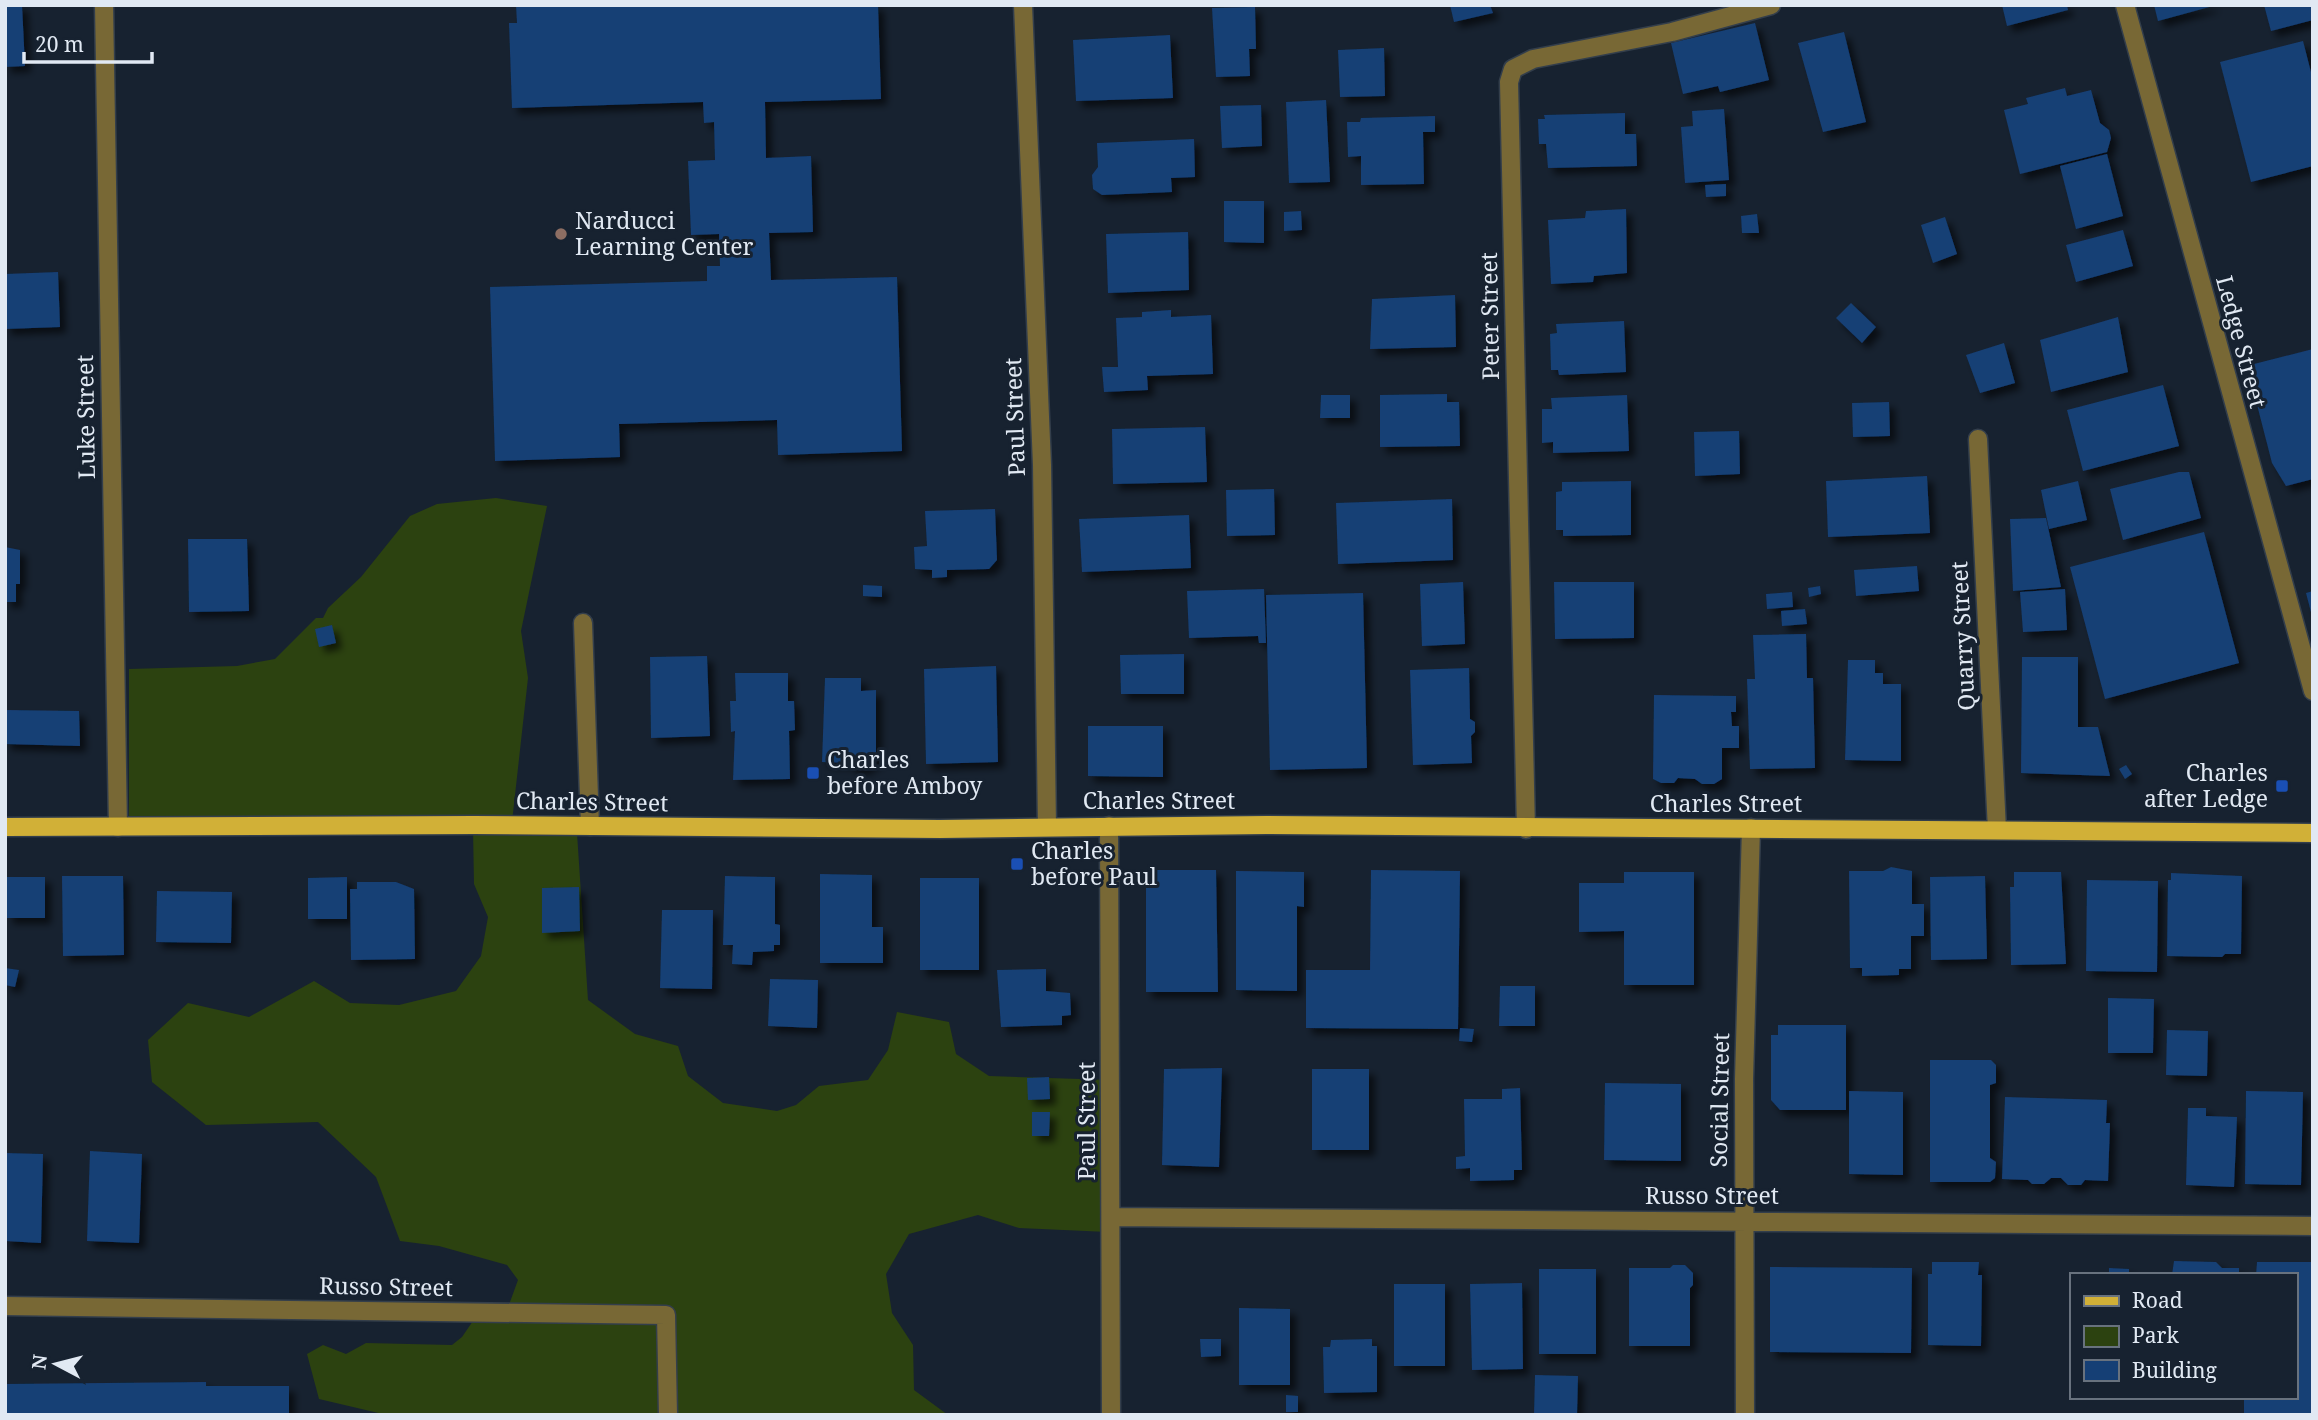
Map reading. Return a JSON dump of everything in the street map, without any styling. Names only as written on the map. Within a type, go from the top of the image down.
[{"type":"main road","name":"Charles Street","points":[[5,827],[590,826],[861,829],[1109,826],[2313,833]]},
{"type":"street","name":"Luke Street","points":[[104,5],[118,827]]},
{"type":"street","name":"Paul Street","points":[[1023,5],[1042,465],[1047,827]]},
{"type":"street","name":"Peter Street","points":[[1525,829],[1509,82],[1513,69],[1533,59],[1672,32],[1771,5]]},
{"type":"street","name":"Ledge Street","points":[[2125,5],[2313,691]]},
{"type":"street","name":"Quarry Street","points":[[1978,439],[1997,830]]},
{"type":"street","points":[[583,623],[590,826]]},
{"type":"street","name":"Paul Street","points":[[1109,826],[1111,1415]]},
{"type":"street","name":"Social Street","points":[[1745,1415],[1743,1221],[1751,828]]},
{"type":"street","name":"Russo Street","points":[[1112,1217],[2313,1226]]},
{"type":"street","name":"Russo Street","points":[[5,1306],[666,1315],[668,1415]]},
{"type":"green space","points":[[496,498],[547,506],[521,631],[528,678],[512,822],[577,833],[588,1000],[635,1034],[678,1046],[688,1076],[723,1103],[777,1111],[796,1105],[819,1086],[868,1080],[888,1050],[897,1012],[949,1022],[956,1054],[989,1076],[1112,1080],[1108,1232],[1019,1228],[978,1215],[909,1234],[886,1274],[892,1313],[913,1345],[914,1390],[948,1415],[387,1415],[319,1399],[307,1354],[323,1345],[346,1354],[366,1343],[452,1345],[462,1337],[475,1318],[506,1313],[518,1280],[507,1265],[439,1246],[400,1241],[376,1177],[318,1122],[206,1125],[152,1082],[148,1040],[188,1003],[249,1017],[314,981],[350,1003],[399,1005],[456,991],[481,956],[488,917],[474,884],[473,829],[134,822],[129,816],[129,669],[237,666],[275,659],[316,618],[323,618],[328,608],[361,577],[410,516],[437,504]]},
{"type":"building","points":[[5,5],[22,5],[25,66],[5,67]]},
{"type":"building","points":[[516,5],[878,5],[881,99],[765,102],[766,158],[811,156],[813,232],[769,233],[771,280],[897,277],[902,451],[778,455],[777,420],[619,424],[620,457],[495,461],[490,287],[707,281],[707,266],[720,266],[719,234],[691,235],[688,161],[715,160],[714,122],[704,123],[703,102],[512,108],[509,23],[517,23]]},
{"type":"building","points":[[1450,5],[1490,5],[1493,13],[1454,22]]},
{"type":"building","points":[[2002,5],[2067,5],[2068,10],[2007,26]]},
{"type":"building","points":[[2154,5],[2213,5],[2213,6],[2158,21]]},
{"type":"building","points":[[2264,5],[2311,5],[2313,20],[2271,31]]},
{"type":"building","points":[[1255,7],[1256,49],[1249,49],[1250,76],[1216,77],[1212,8]]},
{"type":"building","points":[[1755,23],[1769,80],[1720,92],[1718,86],[1683,94],[1671,43]]},
{"type":"building","points":[[1844,32],[1866,122],[1823,132],[1798,43]]},
{"type":"building","points":[[1170,35],[1173,98],[1076,101],[1073,40]]},
{"type":"building","points":[[2303,41],[2313,80],[2313,166],[2251,182],[2220,62]]},
{"type":"building","points":[[1384,48],[1385,96],[1340,97],[1338,50]]},
{"type":"building","points":[[2065,88],[2067,96],[2091,90],[2100,123],[2109,130],[2111,138],[2107,152],[2020,174],[2004,110],[2028,104],[2026,98]]},
{"type":"building","points":[[1326,100],[1330,182],[1289,183],[1286,102]]},
{"type":"building","points":[[1261,105],[1262,146],[1222,148],[1220,106]]},
{"type":"building","points":[[1724,109],[1729,180],[1685,183],[1681,127],[1693,126],[1692,111]]},
{"type":"building","points":[[1625,113],[1625,134],[1636,134],[1637,166],[1548,168],[1546,144],[1539,144],[1538,119],[1545,119],[1544,115]]},
{"type":"building","points":[[1435,116],[1435,132],[1423,132],[1424,184],[1361,185],[1361,156],[1348,157],[1347,122],[1360,122],[1361,118]]},
{"type":"building","points":[[1194,139],[1195,177],[1171,178],[1172,192],[1102,195],[1093,189],[1092,175],[1098,167],[1097,143]]},
{"type":"building","points":[[2107,154],[2123,216],[2076,229],[2060,166]]},
{"type":"building","points":[[1726,184],[1726,196],[1706,197],[1705,185]]},
{"type":"building","points":[[1224,201],[1264,201],[1264,243],[1224,242]]},
{"type":"building","points":[[1626,209],[1627,273],[1594,276],[1593,282],[1551,284],[1548,220],[1585,218],[1586,211]]},
{"type":"building","points":[[1301,211],[1302,230],[1284,231],[1284,212]]},
{"type":"building","points":[[1757,214],[1759,233],[1742,233],[1741,216]]},
{"type":"building","points":[[1945,217],[1957,254],[1933,263],[1921,225]]},
{"type":"building","points":[[2123,230],[2133,266],[2076,282],[2066,245]]},
{"type":"building","points":[[1188,232],[1189,290],[1108,293],[1106,234]]},
{"type":"building","points":[[58,272],[60,327],[5,329],[5,274]]},
{"type":"building","points":[[1455,295],[1456,347],[1370,349],[1372,299]]},
{"type":"building","points":[[1851,303],[1876,327],[1862,343],[1836,318]]},
{"type":"building","points":[[1171,310],[1171,317],[1211,315],[1213,374],[1147,376],[1148,390],[1104,392],[1102,367],[1118,367],[1116,318],[1142,317],[1142,312]]},
{"type":"building","points":[[2118,317],[2128,372],[2051,392],[2040,340]]},
{"type":"building","points":[[1624,321],[1626,372],[1559,375],[1558,370],[1551,370],[1550,334],[1557,333],[1556,324]]},
{"type":"building","points":[[2004,343],[2015,383],[1980,393],[1966,355]]},
{"type":"building","points":[[2313,349],[2313,479],[2286,486],[2272,463],[2254,393],[2256,387],[2252,374],[2254,364]]},
{"type":"building","points":[[2163,385],[2179,446],[2083,471],[2067,410]]},
{"type":"building","points":[[1447,394],[1447,402],[1459,402],[1460,446],[1380,447],[1380,395]]},
{"type":"building","points":[[1321,395],[1350,395],[1350,418],[1320,418]]},
{"type":"building","points":[[1627,395],[1629,451],[1553,453],[1553,442],[1542,443],[1542,409],[1552,409],[1551,398]]},
{"type":"building","points":[[1889,402],[1890,436],[1853,437],[1852,403]]},
{"type":"building","points":[[1205,427],[1207,482],[1113,484],[1112,429]]},
{"type":"building","points":[[1739,431],[1740,474],[1695,476],[1694,432]]},
{"type":"building","points":[[2179,472],[2189,472],[2201,518],[2123,540],[2110,489]]},
{"type":"building","points":[[1927,476],[1930,533],[1828,537],[1826,481]]},
{"type":"building","points":[[1631,481],[1631,535],[1563,536],[1563,530],[1556,530],[1556,492],[1562,491],[1562,482]]},
{"type":"building","points":[[2078,481],[2087,520],[2049,529],[2041,490]]},
{"type":"building","points":[[1274,489],[1275,535],[1227,536],[1226,490]]},
{"type":"building","points":[[1452,499],[1453,560],[1338,564],[1336,503]]},
{"type":"building","points":[[995,509],[997,560],[989,569],[947,570],[947,577],[932,578],[932,570],[915,569],[914,547],[927,546],[925,511]]},
{"type":"building","points":[[1189,515],[1191,568],[1082,572],[1079,519]]},
{"type":"building","points":[[2046,518],[2061,587],[2013,591],[2010,519]]},
{"type":"building","points":[[2204,532],[2239,663],[2105,699],[2070,567]]},
{"type":"building","points":[[188,539],[247,539],[249,611],[189,612]]},
{"type":"building","points":[[5,547],[20,550],[20,584],[16,584],[16,602],[5,602]]},
{"type":"building","points":[[1917,566],[1919,591],[1856,596],[1854,570]]},
{"type":"building","points":[[1463,582],[1465,644],[1422,646],[1420,584]]},
{"type":"building","points":[[1554,582],[1634,582],[1634,638],[1555,639]]},
{"type":"building","points":[[863,585],[882,586],[882,597],[863,596]]},
{"type":"building","points":[[1820,586],[1821,594],[1809,597],[1808,588]]},
{"type":"building","points":[[1264,589],[1266,643],[1259,643],[1258,636],[1189,638],[1187,591]]},
{"type":"building","points":[[2065,589],[2067,630],[2023,632],[2020,592]]},
{"type":"building","points":[[2313,591],[2313,616],[2312,616],[2306,593]]},
{"type":"building","points":[[1792,592],[1793,607],[1767,609],[1766,594]]},
{"type":"building","points":[[1363,593],[1367,768],[1270,770],[1266,595]]},
{"type":"building","points":[[1805,609],[1807,624],[1782,626],[1781,611]]},
{"type":"building","points":[[332,625],[336,643],[319,647],[315,629]]},
{"type":"building","points":[[1806,634],[1807,678],[1813,678],[1815,768],[1750,769],[1747,679],[1755,679],[1753,635]]},
{"type":"building","points":[[1184,654],[1184,694],[1121,694],[1120,655]]},
{"type":"building","points":[[707,656],[710,736],[651,738],[650,657]]},
{"type":"building","points":[[2022,657],[2078,657],[2078,727],[2098,727],[2110,776],[2021,773]]},
{"type":"building","points":[[1848,660],[1875,660],[1875,673],[1883,673],[1883,684],[1901,684],[1901,761],[1845,760]]},
{"type":"building","points":[[996,666],[998,762],[926,764],[924,669]]},
{"type":"building","points":[[1469,668],[1470,719],[1475,722],[1475,732],[1471,736],[1472,763],[1413,765],[1410,670]]},
{"type":"building","points":[[735,673],[788,673],[788,701],[794,701],[795,730],[789,731],[790,779],[733,780],[735,731],[731,732],[730,701],[736,701]]},
{"type":"building","points":[[825,678],[861,678],[861,691],[876,690],[876,763],[868,763],[868,768],[850,768],[850,763],[822,762]]},
{"type":"building","points":[[1654,695],[1736,696],[1736,712],[1731,712],[1732,726],[1739,726],[1739,748],[1722,748],[1722,779],[1714,784],[1702,784],[1695,779],[1678,778],[1674,783],[1661,783],[1653,779]]},
{"type":"building","points":[[5,710],[79,711],[80,746],[5,744]]},
{"type":"building","points":[[1088,726],[1163,726],[1163,777],[1088,776]]},
{"type":"building","points":[[2126,765],[2132,774],[2125,779],[2119,769]]},
{"type":"building","points":[[1891,867],[1912,871],[1912,904],[1924,904],[1924,936],[1911,936],[1911,969],[1899,969],[1899,975],[1862,976],[1862,968],[1850,968],[1849,871],[1883,871]]},
{"type":"building","points":[[1146,870],[1216,870],[1218,992],[1146,992]]},
{"type":"building","points":[[1371,870],[1460,871],[1458,1029],[1306,1028],[1306,970],[1370,970]]},
{"type":"building","points":[[1236,871],[1304,872],[1304,907],[1297,906],[1297,991],[1236,990]]},
{"type":"building","points":[[1624,872],[1694,872],[1694,985],[1624,985],[1624,931],[1579,932],[1579,883],[1624,883]]},
{"type":"building","points":[[2014,872],[2061,872],[2066,964],[2011,965],[2010,887],[2014,887]]},
{"type":"building","points":[[2171,873],[2242,876],[2241,954],[2225,954],[2222,957],[2167,956],[2168,880],[2171,880]]},
{"type":"building","points":[[820,874],[872,875],[872,927],[883,927],[883,963],[820,963]]},
{"type":"building","points":[[62,876],[123,876],[124,955],[63,956]]},
{"type":"building","points":[[725,876],[775,877],[775,924],[780,925],[780,945],[774,945],[774,951],[753,952],[752,965],[732,964],[733,945],[723,945]]},
{"type":"building","points":[[1985,876],[1987,959],[1931,960],[1930,877]]},
{"type":"building","points":[[6,877],[45,877],[45,918],[7,918]]},
{"type":"building","points":[[347,877],[347,919],[308,919],[308,878]]},
{"type":"building","points":[[920,878],[979,878],[979,970],[920,970]]},
{"type":"building","points":[[2087,880],[2158,881],[2157,972],[2086,971]]},
{"type":"building","points":[[357,882],[396,882],[414,889],[415,959],[351,960],[350,889],[357,889]]},
{"type":"building","points":[[579,887],[580,931],[542,933],[542,888]]},
{"type":"building","points":[[157,891],[232,892],[231,943],[156,942]]},
{"type":"building","points":[[662,910],[713,910],[712,989],[660,988]]},
{"type":"building","points":[[5,968],[19,970],[15,987],[5,985]]},
{"type":"building","points":[[1046,969],[1046,991],[1070,993],[1071,1015],[1062,1016],[1062,1025],[1001,1027],[997,970]]},
{"type":"building","points":[[770,979],[818,980],[817,1028],[768,1026]]},
{"type":"building","points":[[1500,986],[1535,986],[1535,1026],[1499,1026]]},
{"type":"building","points":[[2108,998],[2154,999],[2153,1053],[2108,1053]]},
{"type":"building","points":[[1778,1025],[1846,1025],[1846,1110],[1780,1110],[1771,1100],[1771,1035],[1778,1035]]},
{"type":"building","points":[[1460,1028],[1474,1029],[1472,1042],[1459,1041]]},
{"type":"building","points":[[2167,1030],[2208,1031],[2207,1076],[2166,1075]]},
{"type":"building","points":[[1930,1060],[1991,1060],[1996,1065],[1996,1083],[1990,1085],[1990,1158],[1996,1162],[1995,1178],[1990,1182],[1930,1182]]},
{"type":"building","points":[[1222,1068],[1219,1167],[1162,1165],[1164,1069]]},
{"type":"building","points":[[1312,1069],[1369,1069],[1369,1150],[1312,1150]]},
{"type":"building","points":[[1049,1077],[1050,1099],[1028,1100],[1027,1078]]},
{"type":"building","points":[[1605,1083],[1681,1084],[1681,1161],[1604,1160]]},
{"type":"building","points":[[1520,1088],[1522,1170],[1514,1170],[1514,1180],[1470,1181],[1470,1168],[1456,1169],[1456,1157],[1465,1156],[1464,1099],[1502,1099],[1502,1089]]},
{"type":"building","points":[[1849,1091],[1903,1092],[1903,1175],[1849,1174]]},
{"type":"building","points":[[2246,1091],[2303,1092],[2301,1185],[2245,1184]]},
{"type":"building","points":[[2005,1097],[2107,1100],[2106,1123],[2110,1123],[2108,1181],[2085,1180],[2081,1185],[2068,1185],[2061,1178],[2051,1178],[2044,1184],[2002,1179]]},
{"type":"building","points":[[2188,1108],[2206,1108],[2206,1116],[2237,1117],[2234,1187],[2186,1185]]},
{"type":"building","points":[[1032,1112],[1050,1112],[1049,1136],[1032,1136]]},
{"type":"building","points":[[90,1151],[142,1154],[139,1243],[87,1241]]},
{"type":"building","points":[[5,1153],[43,1154],[41,1243],[5,1241]]},
{"type":"building","points":[[2174,1261],[2216,1262],[2222,1268],[2239,1268],[2239,1273],[2172,1273]]},
{"type":"building","points":[[1932,1262],[1979,1262],[1978,1275],[1982,1275],[1981,1346],[1928,1345],[1928,1274],[1932,1274]]},
{"type":"building","points":[[2257,1262],[2313,1262],[2313,1415],[2244,1415],[2244,1399],[2297,1399],[2297,1273],[2256,1273]]},
{"type":"building","points":[[1673,1265],[1685,1265],[1693,1273],[1693,1285],[1690,1288],[1690,1346],[1629,1346],[1629,1268],[1670,1268]]},
{"type":"building","points":[[1770,1267],[1912,1268],[1911,1353],[1770,1352]]},
{"type":"building","points":[[2109,1268],[2129,1269],[2129,1273],[2109,1273]]},
{"type":"building","points":[[1539,1269],[1596,1269],[1596,1354],[1539,1354]]},
{"type":"building","points":[[1522,1283],[1523,1369],[1472,1370],[1470,1284]]},
{"type":"building","points":[[1394,1284],[1445,1284],[1445,1366],[1394,1366]]},
{"type":"building","points":[[1239,1308],[1290,1309],[1290,1385],[1239,1385]]},
{"type":"building","points":[[1200,1339],[1221,1339],[1221,1356],[1201,1357]]},
{"type":"building","points":[[1372,1339],[1372,1346],[1377,1346],[1377,1392],[1324,1393],[1323,1347],[1330,1347],[1331,1340]]},
{"type":"building","points":[[1535,1375],[1578,1376],[1577,1415],[1534,1415]]},
{"type":"building","points":[[206,1382],[206,1386],[289,1386],[289,1415],[5,1415],[5,1384]]},
{"type":"building","points":[[1286,1395],[1298,1396],[1298,1412],[1286,1412]]},
{"type":"place","name":"Narducci Learning Center","points":[[561,234]]},
{"type":"place","name":"Charles before Amboy","points":[[813,773]]},
{"type":"place","name":"Charles after Ledge","points":[[2282,786]]},
{"type":"place","name":"Charles before Paul","points":[[1017,864]]}]
